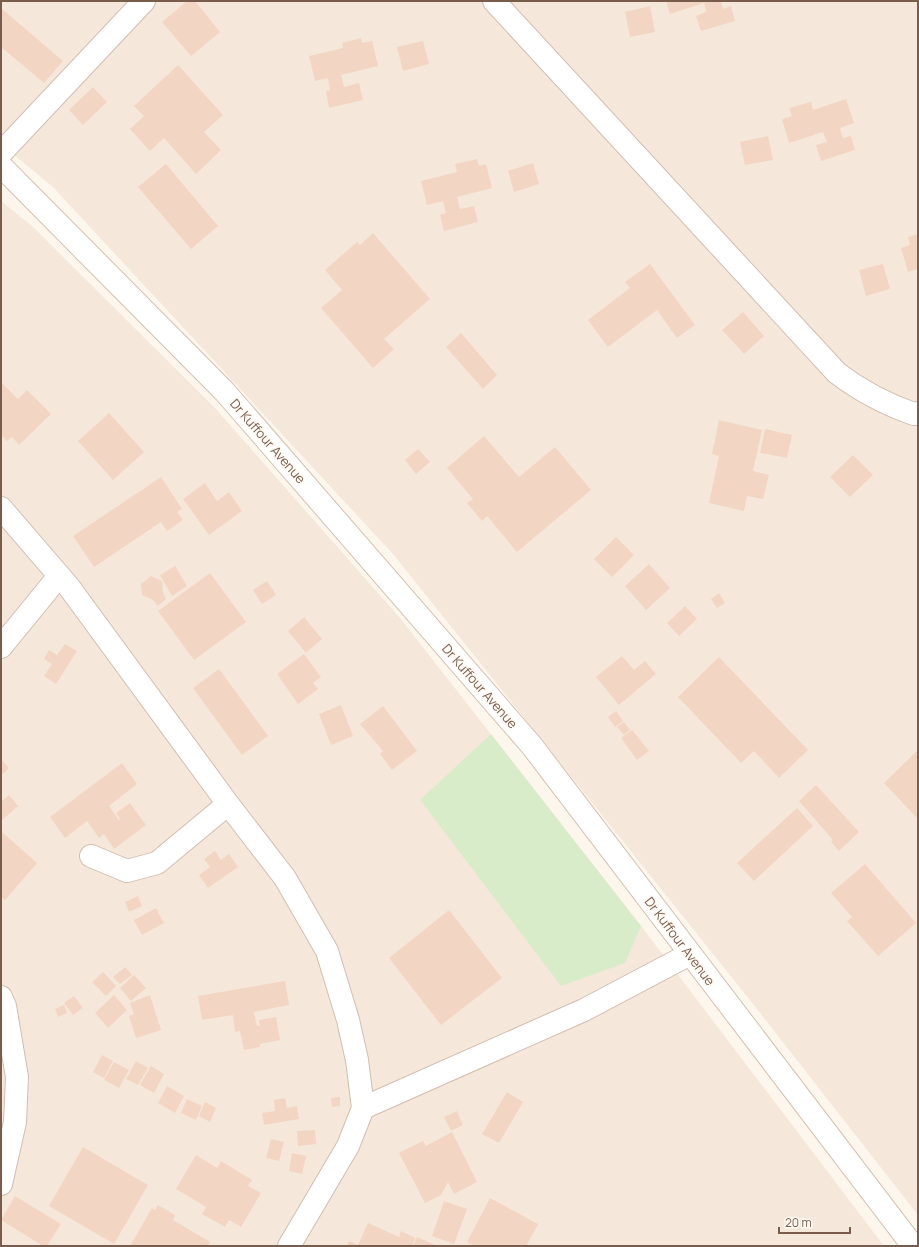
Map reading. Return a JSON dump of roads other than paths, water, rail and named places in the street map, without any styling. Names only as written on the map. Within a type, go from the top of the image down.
[{"type":"street","points":[[1,153],[144,1]]},
{"type":"street","points":[[494,1],[837,374],[859,390],[887,405],[914,414],[918,413]]},
{"type":"street","name":"Dr Kuffour Avenue","points":[[1,166],[230,398],[532,746],[913,1246]]},
{"type":"street","points":[[1,508],[59,576],[228,804],[285,878],[327,952],[348,1020],[357,1060],[363,1108],[348,1146],[289,1246]]},
{"type":"street","points":[[1,647],[59,576]]},
{"type":"street","points":[[91,856],[127,871],[157,863],[228,804]]},
{"type":"street","points":[[363,1108],[584,1010],[690,954]]},
{"type":"street","points":[[1,997],[5,1006],[17,1077],[15,1122],[1,1184]]}]
